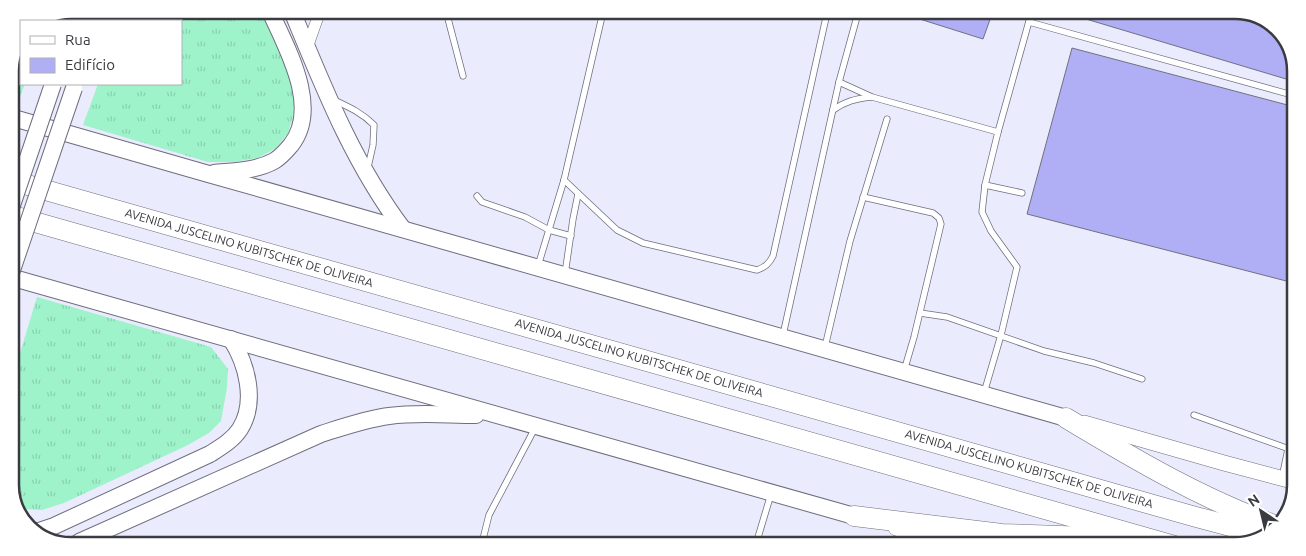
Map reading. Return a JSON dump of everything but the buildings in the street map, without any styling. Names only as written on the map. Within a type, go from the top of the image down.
[{"type":"highway","name":"AVENIDA JUSCELINO KUBITSCHEK DE OLIVEIRA","points":[[19,183],[1256,533]]},
{"type":"highway","points":[[19,218],[1142,537]]},
{"type":"highway","points":[[1066,418],[1111,446],[1185,486],[1248,516],[1270,524]]},
{"type":"highway","points":[[854,516],[1002,534],[1082,537]]},
{"type":"main road","points":[[205,174],[261,166],[274,161],[285,152],[294,140],[300,126],[302,95],[294,64],[274,19]]},
{"type":"main road","points":[[295,19],[356,155],[403,229]]},
{"type":"main road","points":[[19,184],[53,85]]},
{"type":"main road","points":[[19,249],[74,86]]},
{"type":"main road","points":[[19,120],[1287,480]]},
{"type":"main road","points":[[19,279],[928,537]]},
{"type":"main road","points":[[43,529],[72,518],[210,454],[231,439],[240,429],[245,418],[248,393],[245,368],[239,350],[231,339]]},
{"type":"main road","points":[[245,368],[254,357],[268,350]]},
{"type":"main road","points":[[89,537],[321,434],[342,427],[389,416],[412,414],[501,416]]},
{"type":"street","points":[[307,48],[317,19]]},
{"type":"lane","points":[[448,19],[463,76]]},
{"type":"lane","points":[[538,268],[564,180],[601,19]]},
{"type":"lane","points":[[564,180],[617,230],[643,243],[757,270],[764,268],[772,256],[826,19]]},
{"type":"lane","points":[[783,337],[839,82],[856,19]]},
{"type":"lane","points":[[984,394],[1001,335],[1017,267],[991,232],[982,212],[985,185],[1030,19]]},
{"type":"lane","points":[[1029,22],[1287,94]]},
{"type":"lane","points":[[839,82],[872,97],[998,132]]},
{"type":"lane","points":[[833,110],[844,102],[872,97]]},
{"type":"lane","points":[[329,98],[355,109],[374,125],[374,145],[367,174]]},
{"type":"lane","points":[[824,349],[846,257],[887,119]]},
{"type":"lane","points":[[985,185],[1022,193]]},
{"type":"lane","points":[[565,276],[578,194]]},
{"type":"lane","points":[[477,196],[482,202],[524,217],[549,230],[571,236]]},
{"type":"lane","points":[[863,197],[933,213],[939,218],[941,224],[904,372]]},
{"type":"lane","points":[[920,313],[947,317],[1044,351],[1094,363],[1142,379]]},
{"type":"lane","points":[[1194,415],[1287,448]]},
{"type":"lane","points":[[484,537],[489,515],[536,426]]},
{"type":"lane","points":[[758,537],[772,492]]},
{"type":"green space","points":[[264,19],[286,64],[295,92],[293,116],[288,133],[276,148],[258,158],[234,162],[208,162],[83,125],[98,85],[182,85],[182,20],[120,20]]},
{"type":"green space","points":[[20,62],[20,85],[25,85],[19,99]]},
{"type":"green space","points":[[37,297],[211,347],[228,369],[227,388],[221,421],[209,433],[188,445],[64,503],[42,510],[25,509],[19,489],[19,356]]}]
